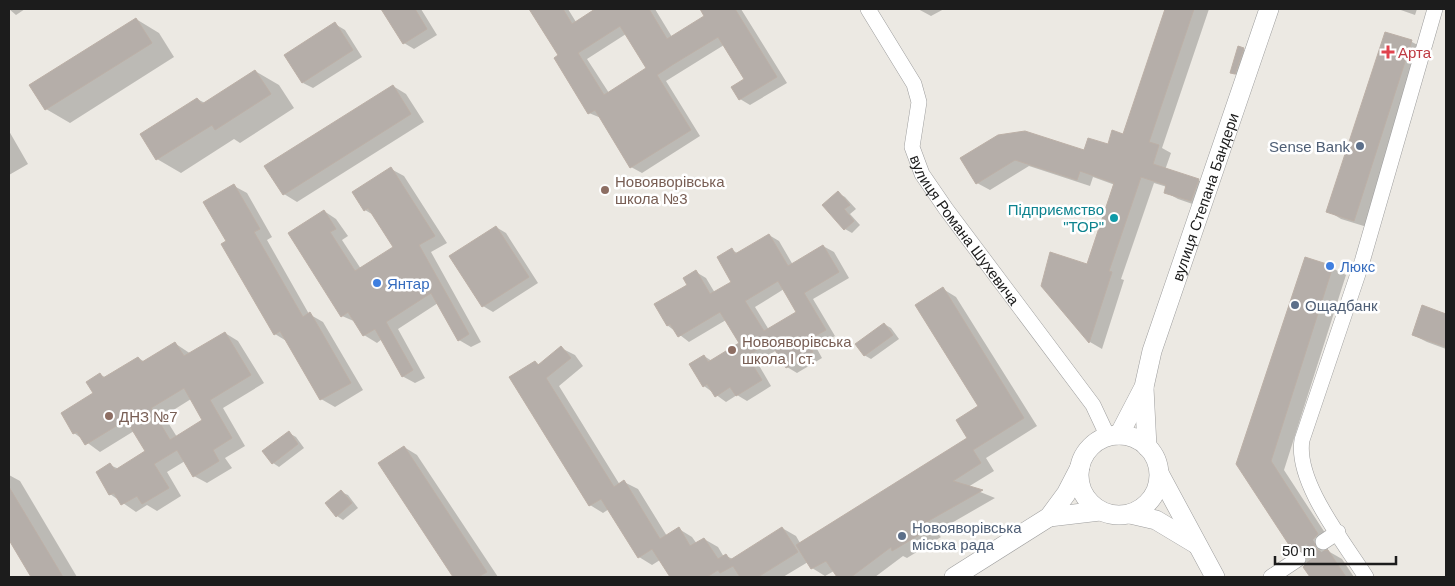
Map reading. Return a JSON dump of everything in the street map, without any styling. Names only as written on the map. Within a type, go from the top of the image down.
[{"type":"street","name":"вулиця Романа Шухевича","points":[[868,9],[914,84],[919,102],[912,147],[922,174],[1114,436]]},
{"type":"street","name":"вулиця Степана Бандери","points":[[1147,447],[1144,387],[1152,351],[1268,9]]},
{"type":"street","points":[[1366,577],[1309,486],[1300,453],[1302,440],[1362,262],[1434,9]]},
{"type":"street","name":"вулиця Степана Бандери","points":[[1114,436],[1144,387]]},
{"type":"street","points":[[954,577],[1049,517],[1066,494],[1091,447],[1114,436],[1129,436],[1147,447],[1156,460],[1160,475],[1181,510],[1197,545],[1215,577]]},
{"type":"street","points":[[1081,466],[1081,486],[1085,496],[1100,510]]},
{"type":"street","points":[[1049,517],[1100,510],[1120,516],[1130,514],[1140,510],[1151,499],[1158,485],[1160,475]]},
{"type":"street","points":[[1130,514],[1156,520],[1197,545]]},
{"type":"street","points":[[1323,542],[1338,532]]},
{"type":"street","points":[[1271,577],[1298,559]]},
{"type":"building","points":[[381,9],[415,9],[427,29],[403,44]]},
{"type":"building","points":[[529,9],[563,9],[572,24],[595,9],[649,9],[667,39],[704,16],[700,9],[735,9],[777,77],[739,100],[731,87],[744,79],[718,37],[672,65],[657,75],[691,130],[630,168],[595,110],[588,114],[554,58],[558,55]],"holes":[[[620,26],[646,68],[604,95],[578,53]]]},
{"type":"building","points":[[1165,9],[1194,9],[1149,142],[1159,145],[1153,164],[1199,179],[1191,201],[1164,193],[1166,185],[1141,177],[1109,271],[1112,272],[1089,343],[1041,286],[1050,252],[1087,264],[1114,183],[1080,171],[1077,180],[1015,160],[976,184],[960,158],[998,135],[1025,131],[1084,150],[1088,138],[1108,144],[1112,130],[1123,134]]},
{"type":"building","points":[[136,18],[152,43],[45,110],[29,85]]},
{"type":"building","points":[[335,22],[353,50],[302,83],[284,55]]},
{"type":"building","points":[[1385,32],[1412,40],[1354,221],[1326,212]]},
{"type":"building","points":[[1238,46],[1244,48],[1235,74],[1230,73]]},
{"type":"building","points":[[255,70],[271,94],[215,130],[212,125],[156,160],[140,134],[197,98],[202,104]]},
{"type":"building","points":[[393,85],[411,114],[283,195],[264,166]]},
{"type":"building","points":[[391,167],[435,236],[419,245],[469,334],[458,341],[431,293],[386,322],[413,370],[402,377],[375,329],[363,336],[348,312],[341,317],[288,233],[324,210],[336,229],[330,232],[355,271],[393,247],[368,208],[364,211],[352,192]]},
{"type":"building","points":[[234,184],[260,229],[254,232],[303,317],[310,312],[351,383],[320,400],[280,331],[274,335],[221,244],[226,241],[203,202]]},
{"type":"building","points":[[838,191],[850,205],[844,209],[854,221],[844,230],[822,205]]},
{"type":"building","points":[[496,226],[529,277],[482,307],[449,256]]},
{"type":"building","points":[[769,234],[788,266],[823,245],[839,272],[804,293],[826,330],[806,341],[813,352],[786,368],[770,342],[747,356],[762,380],[736,396],[730,387],[715,397],[707,384],[703,387],[689,364],[704,355],[708,362],[739,343],[720,312],[678,337],[670,324],[667,326],[654,304],[687,285],[683,278],[696,270],[710,294],[731,282],[717,257],[732,248],[735,254]],"holes":[[[778,281],[796,312],[764,331],[745,301]]]},
{"type":"building","points":[[1305,257],[1333,266],[1271,461],[1318,534],[1314,538],[1315,547],[1319,551],[1328,550],[1346,577],[1310,577],[1303,567],[1307,563],[1306,554],[1302,550],[1293,551],[1236,464]]},
{"type":"building","points":[[943,287],[1024,418],[973,450],[981,463],[953,481],[983,490],[923,524],[929,529],[892,551],[891,547],[851,577],[837,577],[826,561],[811,569],[796,545],[967,438],[956,420],[978,406],[915,305]]},
{"type":"building","points":[[1422,305],[1446,314],[1446,347],[1412,335]]},
{"type":"building","points":[[884,323],[893,335],[864,356],[855,344]]},
{"type":"building","name":"ДНЗ №7","points":[[225,332],[251,375],[210,400],[232,438],[213,450],[219,461],[193,477],[177,450],[154,464],[169,488],[142,504],[137,496],[121,505],[114,493],[109,495],[96,472],[110,463],[115,470],[145,451],[126,420],[85,445],[77,432],[73,434],[61,413],[93,393],[86,382],[100,373],[103,378],[138,357],[142,362],[175,342],[184,356]],"holes":[[[184,388],[202,420],[170,440],[151,408]]]},
{"type":"building","points":[[561,346],[571,358],[546,378],[614,487],[624,480],[660,539],[679,527],[690,546],[704,538],[718,559],[726,554],[730,560],[782,527],[798,552],[758,577],[740,577],[733,566],[720,573],[718,570],[707,577],[670,577],[652,549],[638,558],[601,499],[589,506],[509,377],[535,361],[538,365]]},
{"type":"building","points":[[289,431],[298,444],[272,464],[262,451]]},
{"type":"building","points":[[404,446],[487,572],[478,577],[453,577],[378,463]]},
{"type":"building","points":[[9,487],[63,577],[31,577],[9,540]]},
{"type":"building","points":[[341,490],[352,503],[336,517],[325,503]]},
{"type":"tunnel","points":[[1298,559],[1323,542]]},
{"type":"place","name":"Арта","points":[[1388,52]]},
{"type":"place","name":"Sense Bank","points":[[1360,146]]},
{"type":"place","name":"Новояворівська школа №3","points":[[605,190]]},
{"type":"place","name":"Підприємство \"ТОР\"","points":[[1114,218]]},
{"type":"place","name":"Люкс","points":[[1330,266]]},
{"type":"place","name":"Янтар","points":[[377,283]]},
{"type":"place","name":"Ощадбанк","points":[[1295,305]]},
{"type":"place","name":"Новояворівська школа І ст.","points":[[732,350]]},
{"type":"place","name":"ДНЗ №7","points":[[109,416]]},
{"type":"place","name":"Новояворівська міська рада","points":[[902,536]]}]
